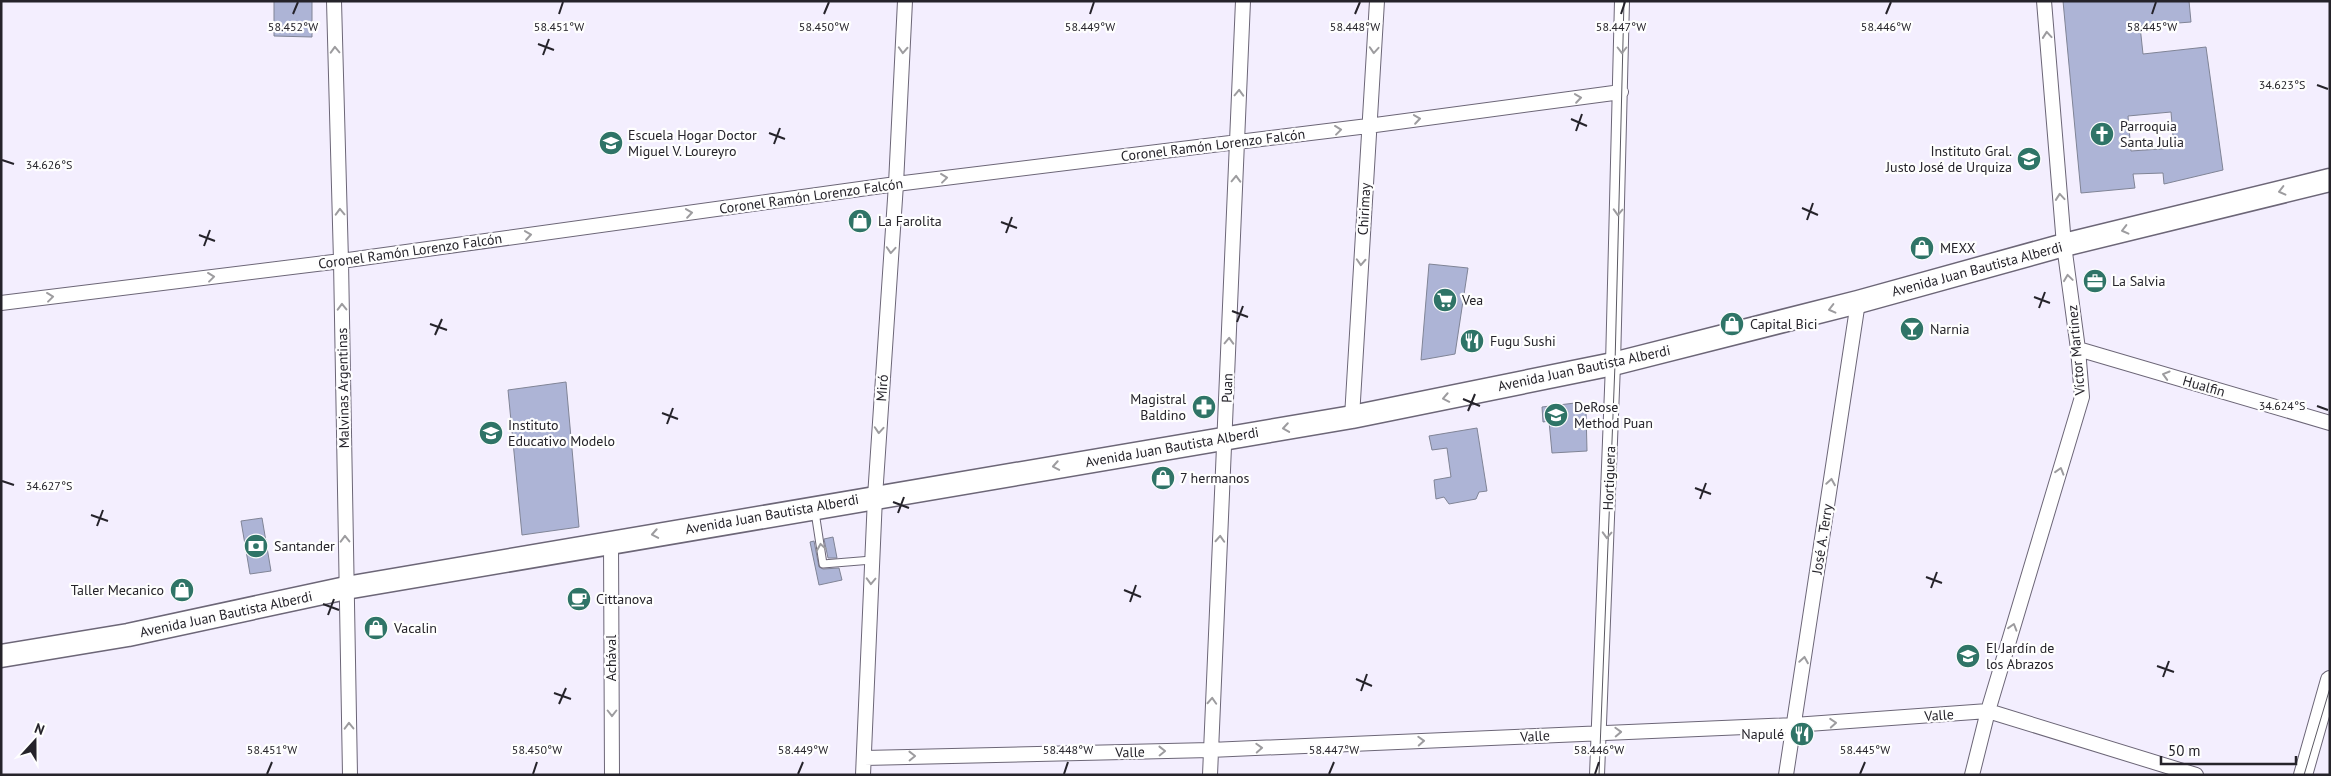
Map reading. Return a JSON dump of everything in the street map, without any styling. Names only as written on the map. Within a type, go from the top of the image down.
[{"type":"main road","name":"Avenida Juan Bautista Alberdi","points":[[1,656],[128,635],[346,588],[1225,437],[1352,417],[1613,364],[1858,302],[2064,245],[2330,180]]},
{"type":"street","name":"Malvinas Argentinas","points":[[334,1],[341,261],[350,775]]},
{"type":"street","name":"Miró","points":[[863,775],[875,497],[896,184],[905,1]]},
{"type":"street","name":"Puan","points":[[1210,775],[1242,1]]},
{"type":"street","name":"Chirimay","points":[[1352,417],[1377,1]]},
{"type":"street","name":"Hortiguera","points":[[1597,775],[1613,364],[1622,1]]},
{"type":"street","name":"Víctor Martínez","points":[[1972,775],[1988,711],[2082,398],[2078,349],[2064,245],[2044,1]]},
{"type":"street","name":"Coronel Ramón Lorenzo Falcón","points":[[1,304],[341,261],[896,184],[1368,126],[1621,92]]},
{"type":"street","name":"José A. Terry","points":[[1786,775],[1858,302]]},
{"type":"street","name":"Hualfin","points":[[2078,349],[2330,423]]},
{"type":"street","name":"Achával","points":[[611,542],[612,775]]},
{"type":"street","points":[[2302,775],[2330,680]]},
{"type":"street","name":"Valle","points":[[864,758],[1210,750],[1794,725],[1988,711],[2196,775]]},
{"type":"lane","points":[[814,507],[823,564],[872,560]]},
{"type":"building","points":[[274,1],[312,1],[312,37],[274,36]]},
{"type":"building","points":[[2063,1],[2189,1],[2191,22],[2140,26],[2143,54],[2206,47],[2223,170],[2164,184],[2163,173],[2133,174],[2135,188],[2081,193]],"holes":[[[2171,112],[2174,148],[2131,151],[2128,116]]]},
{"type":"building","name":"Vea","points":[[1429,264],[1468,268],[1455,354],[1421,360]]},
{"type":"building","points":[[566,382],[579,527],[522,535],[508,390]]},
{"type":"building","points":[[1575,403],[1582,405],[1586,410],[1587,451],[1552,453],[1549,421],[1543,422],[1542,407]]},
{"type":"building","points":[[1477,428],[1487,491],[1479,492],[1476,499],[1449,504],[1444,497],[1436,499],[1434,480],[1451,477],[1447,448],[1432,450],[1429,436]]},
{"type":"building","name":"Santander","points":[[262,518],[271,571],[250,574],[241,521]]},
{"type":"building","points":[[833,537],[837,558],[828,558],[824,539]]},
{"type":"building","points":[[814,541],[819,567],[823,569],[839,568],[842,580],[819,585],[810,542]]},
{"type":"tram line","points":[[1599,775],[1615,364],[1624,1]]},
{"type":"tram line","points":[[2304,775],[2330,688]]},
{"type":"place","name":"Parroquia Santa Julia","points":[[2102,134]]},
{"type":"place","name":"Escuela Hogar Doctor Miguel V. Loureyro","points":[[611,143]]},
{"type":"place","name":"Instituto Gral. Justo José de Urquiza","points":[[2029,159]]},
{"type":"place","name":"La Farolita","points":[[860,221]]},
{"type":"place","name":"MEXX","points":[[1922,248]]},
{"type":"place","name":"La Salvia","points":[[2095,281]]},
{"type":"place","name":"Vea","points":[[1445,300]]},
{"type":"place","name":"Capital Bici","points":[[1732,324]]},
{"type":"place","name":"Narnia","points":[[1912,329]]},
{"type":"place","name":"Fugu Sushi","points":[[1472,341]]},
{"type":"place","name":"Magistral Baldino","points":[[1204,407]]},
{"type":"place","name":"DeRose Method Puan","points":[[1556,415]]},
{"type":"place","name":"Instituto Educativo Modelo","points":[[491,433]]},
{"type":"place","name":"7 hermanos","points":[[1163,478]]},
{"type":"place","name":"Santander","points":[[256,546]]},
{"type":"place","name":"Taller Mecanico","points":[[182,590]]},
{"type":"place","name":"Cittanova","points":[[579,599]]},
{"type":"place","name":"Vacalin","points":[[376,628]]},
{"type":"place","name":"El Jardín de los Abrazos","points":[[1968,656]]},
{"type":"place","name":"Napulé","points":[[1802,734]]}]
